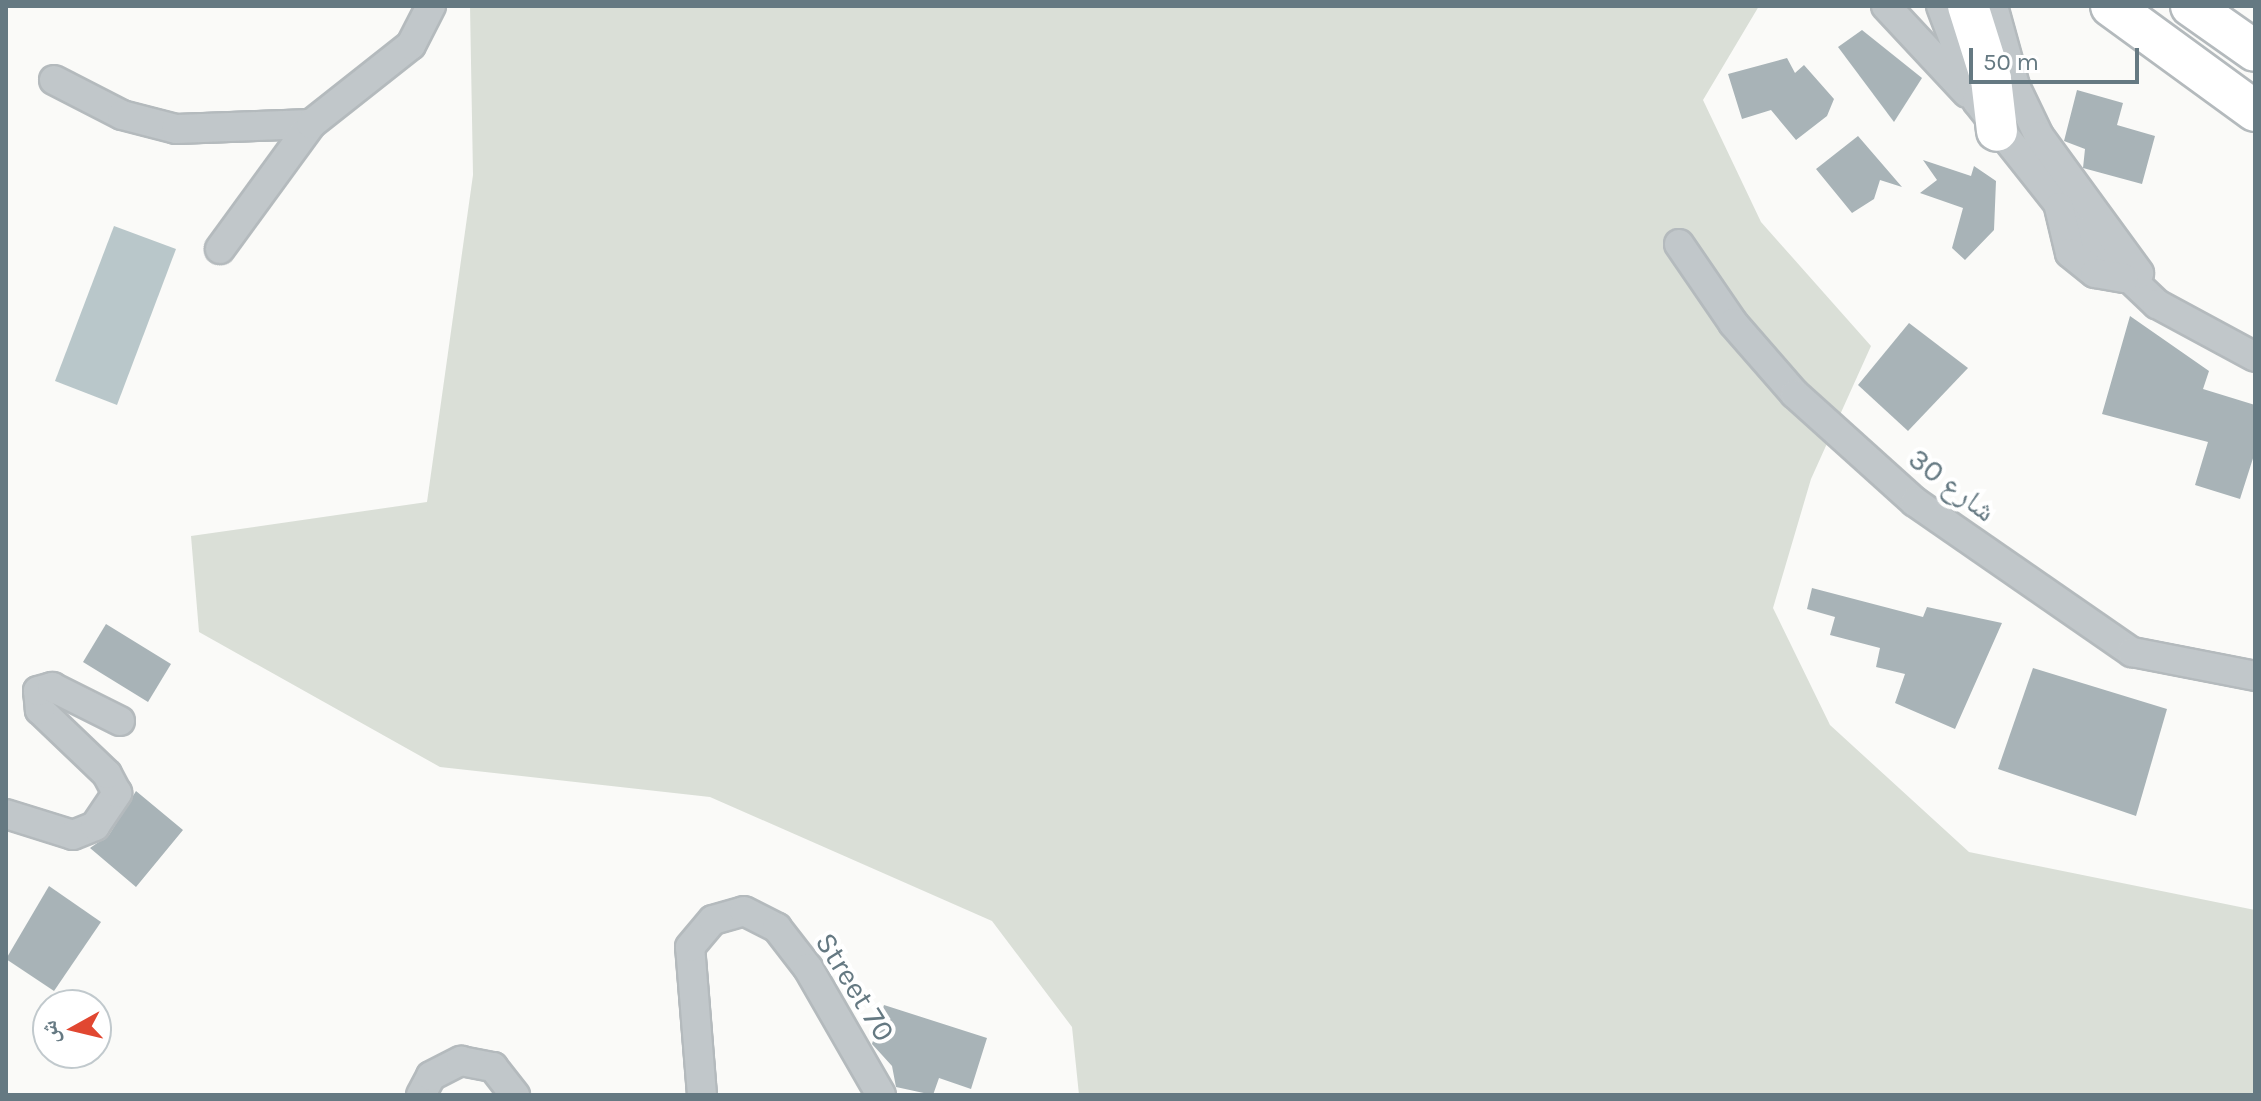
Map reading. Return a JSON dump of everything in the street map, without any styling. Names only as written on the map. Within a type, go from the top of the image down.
[{"type":"highway","points":[[1968,6],[1991,79],[1987,116]]},
{"type":"highway","points":[[2111,6],[2255,111]]},
{"type":"highway","points":[[2148,6],[2253,60]]},
{"type":"highway","points":[[2191,6],[2253,60]]},
{"type":"highway","points":[[2226,6],[2253,60]]},
{"type":"street","points":[[220,249],[311,124],[411,45],[431,6]]},
{"type":"street","points":[[1886,6],[1987,116],[2059,207],[2133,284],[2255,357]]},
{"type":"street","points":[[1941,6],[1987,116]]},
{"type":"street","points":[[1993,6],[2015,86],[2039,136],[2135,265],[2133,284]]},
{"type":"street","points":[[54,80],[122,115],[176,129],[311,124]]},
{"type":"street","name":"شارع 30","points":[[1679,244],[1733,323],[1795,394],[1926,510],[2132,652],[2255,676]]},
{"type":"street","points":[[6,814],[73,835],[95,826],[117,793],[107,774],[40,710],[38,691],[52,687],[120,721]]},
{"type":"street","name":"Street 70","points":[[702,1095],[690,947],[713,920],[744,911],[777,928],[808,968],[881,1095]]},
{"type":"street","points":[[421,1095],[431,1076],[461,1061],[493,1067],[515,1095]]},
{"type":"shaded area","points":[[470,6],[1759,6],[1703,100],[1761,222],[1871,346],[1811,479],[1773,608],[1830,725],[1969,852],[2255,910],[2255,1095],[1079,1095],[1072,1027],[992,921],[710,797],[440,767],[199,632],[191,536],[427,502],[473,175]]},
{"type":"shaded area","points":[[114,226],[176,249],[117,405],[55,381]]},
{"type":"building","points":[[1862,30],[1922,78],[1894,122],[1838,47]]},
{"type":"building","points":[[1787,58],[1795,73],[1804,65],[1834,99],[1827,116],[1796,140],[1771,110],[1742,119],[1728,74]]},
{"type":"building","points":[[2077,90],[2123,103],[2117,125],[2155,136],[2142,184],[2083,168],[2085,149],[2064,141]]},
{"type":"building","points":[[1858,136],[1902,187],[1880,180],[1874,199],[1852,213],[1816,169]]},
{"type":"building","points":[[1923,160],[1971,176],[1974,166],[1996,181],[1994,230],[1965,260],[1952,248],[1963,208],[1920,193],[1937,180]]},
{"type":"building","points":[[2130,316],[2209,371],[2203,389],[2255,405],[2255,452],[2240,499],[2195,485],[2208,442],[2102,414]]},
{"type":"building","points":[[1909,323],[1968,368],[1908,431],[1858,385]]},
{"type":"building","points":[[1812,588],[1923,617],[1927,607],[2002,623],[1955,729],[1895,703],[1905,674],[1876,667],[1880,648],[1830,635],[1835,617],[1807,609]]},
{"type":"building","points":[[106,624],[171,664],[148,702],[83,662]]},
{"type":"building","points":[[2033,668],[2167,709],[2136,816],[1998,769]]},
{"type":"building","points":[[136,791],[183,830],[136,887],[90,848],[109,835]]},
{"type":"building","points":[[49,886],[101,922],[55,989],[6,959]]},
{"type":"building","points":[[884,1005],[987,1038],[971,1089],[939,1078],[933,1095],[896,1087],[892,1066],[872,1044]]}]
